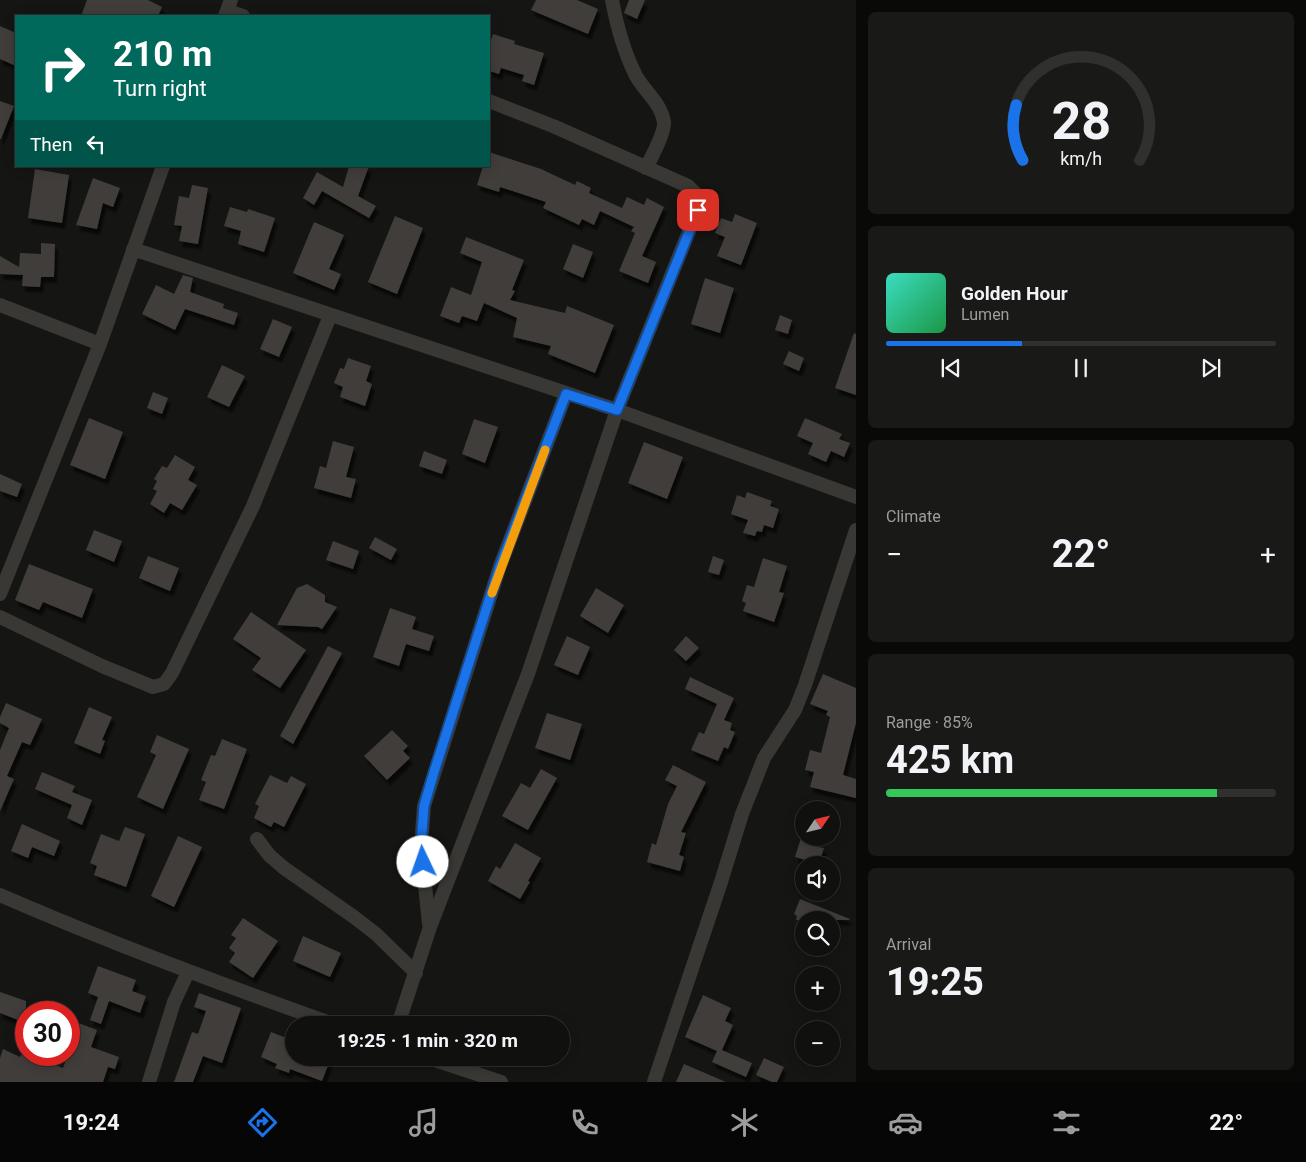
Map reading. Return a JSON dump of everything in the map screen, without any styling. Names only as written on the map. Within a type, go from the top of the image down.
[{"type":"street","points":[[612,0],[626,56],[638,79],[659,107],[664,124],[646,168]]},
{"type":"street","points":[[228,9],[241,15]]},
{"type":"street","points":[[401,1016],[430,927],[528,674],[617,410],[698,210],[698,195],[688,186],[553,126],[490,101]]},
{"type":"street","points":[[0,594],[100,344],[162,167]]},
{"type":"street","points":[[133,249],[617,410],[856,497]]},
{"type":"street","points":[[0,305],[100,344]]},
{"type":"street","points":[[0,617],[102,666],[152,687],[164,684],[172,673],[253,506],[330,316]]},
{"type":"street","points":[[430,927],[421,846],[424,806],[500,566],[566,394]]},
{"type":"street","points":[[654,1082],[722,882],[742,814],[764,758],[795,710],[805,686],[856,530]]},
{"type":"street","points":[[257,839],[269,856],[354,917],[394,951],[416,973]]},
{"type":"street","points":[[0,895],[188,972],[311,1016]]},
{"type":"street","points":[[149,1082],[174,1002],[188,972]]},
{"type":"street","points":[[453,1066],[501,1082]]},
{"type":"building","points":[[87,0],[148,0],[162,7],[158,15],[81,15]]},
{"type":"building","points":[[536,0],[577,0],[598,9],[588,34],[531,10]]},
{"type":"building","points":[[629,0],[645,0],[637,19],[624,13]]},
{"type":"building","points":[[0,26],[15,33],[15,66],[0,59]]},
{"type":"building","points":[[493,34],[515,41],[514,44],[544,53],[534,85],[522,81],[524,75],[501,68],[499,74],[490,71],[490,43]]},
{"type":"building","points":[[0,101],[14,106],[1,139],[0,139]]},
{"type":"building","points":[[490,152],[541,169],[575,185],[577,181],[591,188],[589,193],[622,208],[627,197],[644,205],[647,198],[664,207],[642,256],[656,262],[648,283],[619,271],[635,233],[631,231],[634,227],[600,211],[594,225],[582,219],[579,225],[543,208],[546,202],[500,187],[499,192],[477,185],[483,167],[490,167]]},
{"type":"building","points":[[349,167],[369,167],[358,196],[376,206],[369,218],[322,191],[314,205],[303,198],[317,172],[343,187]]},
{"type":"building","points":[[35,169],[69,175],[62,223],[28,218]]},
{"type":"building","points":[[93,178],[120,188],[113,207],[103,203],[97,229],[76,225]]},
{"type":"building","points":[[192,185],[208,188],[198,244],[179,241],[182,226],[174,225],[179,196],[189,198]]},
{"type":"building","points":[[230,207],[247,212],[248,209],[275,218],[264,252],[238,244],[241,231],[224,226]]},
{"type":"building","points":[[735,214],[757,223],[741,265],[717,256],[725,237],[715,233],[721,218],[732,222]]},
{"type":"building","points":[[395,216],[423,228],[397,294],[368,282]]},
{"type":"building","points":[[314,222],[344,235],[329,269],[341,274],[334,290],[293,273]]},
{"type":"building","points":[[466,237],[524,260],[512,290],[515,291],[510,300],[565,313],[567,306],[614,325],[595,373],[548,354],[551,346],[513,337],[517,318],[484,303],[477,321],[462,316],[459,323],[440,316],[451,287],[471,295],[482,262],[460,253]]},
{"type":"building","points":[[41,243],[55,244],[54,277],[41,277],[40,287],[22,286],[23,275],[0,274],[0,256],[19,267],[20,253],[41,254]]},
{"type":"building","points":[[573,244],[593,252],[583,278],[563,269]]},
{"type":"building","points":[[183,275],[193,278],[190,292],[224,304],[223,308],[238,313],[234,325],[185,309],[175,330],[142,314],[156,285],[174,294]]},
{"type":"building","points":[[705,278],[734,288],[720,333],[691,324]]},
{"type":"building","points":[[780,315],[792,320],[788,334],[775,330]]},
{"type":"building","points":[[273,319],[292,327],[279,357],[260,349]]},
{"type":"building","points":[[854,333],[856,334],[856,395],[835,388]]},
{"type":"building","points":[[789,351],[804,358],[799,371],[783,364]]},
{"type":"building","points":[[348,358],[371,366],[366,381],[372,384],[365,406],[340,397],[343,387],[334,383],[340,368],[344,369]]},
{"type":"building","points":[[222,365],[245,376],[229,407],[207,397]]},
{"type":"building","points":[[153,392],[168,398],[162,414],[147,408]]},
{"type":"building","points":[[89,418],[123,432],[105,479],[70,465]]},
{"type":"building","points":[[805,418],[842,434],[839,439],[850,443],[844,457],[831,451],[826,462],[808,454],[813,443],[797,436]]},
{"type":"building","points":[[474,419],[498,427],[485,463],[462,454]]},
{"type":"building","points":[[333,441],[354,447],[346,477],[356,479],[351,498],[314,488],[320,466],[326,468]]},
{"type":"building","points":[[644,442],[683,457],[667,499],[628,483]]},
{"type":"building","points":[[424,451],[447,460],[442,474],[419,466]]},
{"type":"building","points":[[175,455],[195,467],[188,480],[197,485],[182,510],[170,503],[164,513],[150,504],[157,491],[153,489],[157,481],[154,479],[162,466],[167,468]]},
{"type":"building","points":[[0,474],[22,484],[17,497],[0,491]]},
{"type":"building","points":[[747,492],[772,501],[770,506],[779,509],[773,528],[764,525],[762,532],[757,531],[755,536],[743,533],[748,520],[731,514],[737,495],[745,498]]},
{"type":"building","points":[[94,530],[122,541],[114,562],[86,550]]},
{"type":"building","points":[[375,537],[397,549],[391,560],[369,548]]},
{"type":"building","points":[[333,541],[359,551],[353,569],[326,560]]},
{"type":"building","points":[[148,556],[179,568],[170,591],[139,578]]},
{"type":"building","points":[[713,556],[724,560],[719,575],[708,572]]},
{"type":"building","points":[[763,558],[787,566],[779,592],[784,593],[774,622],[743,611],[746,603],[742,601],[747,585],[754,587]]},
{"type":"building","points":[[29,564],[93,589],[82,618],[43,602],[39,610],[15,600]]},
{"type":"building","points":[[307,584],[325,595],[325,602],[337,607],[322,629],[318,627],[277,625],[297,588]]},
{"type":"building","points":[[596,588],[624,605],[608,633],[580,616]]},
{"type":"building","points":[[390,608],[416,617],[412,629],[434,636],[429,651],[406,644],[399,666],[373,657]]},
{"type":"building","points":[[251,612],[306,650],[280,688],[252,670],[261,658],[233,639]]},
{"type":"building","points":[[567,636],[590,647],[578,675],[554,665]]},
{"type":"building","points":[[686,636],[699,648],[686,661],[674,650]]},
{"type":"building","points":[[328,646],[342,653],[293,744],[280,736]]},
{"type":"building","points":[[823,674],[856,688],[856,723],[843,775],[856,779],[856,798],[810,787],[814,772],[805,770],[810,750],[821,753],[830,717],[826,715],[828,711],[810,704]]},
{"type":"building","points":[[690,677],[734,698],[724,720],[732,723],[730,730],[735,732],[728,749],[724,747],[718,761],[691,750],[699,732],[704,734],[717,704],[685,689]]},
{"type":"building","points":[[6,703],[42,719],[30,745],[22,742],[7,776],[14,779],[0,811],[0,750],[9,728],[0,723],[0,717]]},
{"type":"building","points":[[89,707],[112,717],[102,740],[105,741],[100,754],[74,743]]},
{"type":"building","points":[[547,713],[582,724],[570,760],[535,748]]},
{"type":"building","points":[[392,730],[408,746],[403,751],[410,758],[387,780],[364,756]]},
{"type":"building","points":[[157,735],[189,749],[163,809],[137,797],[156,755],[150,752]]},
{"type":"building","points":[[222,739],[247,749],[224,809],[199,800],[206,782],[201,780],[211,755],[215,756]]},
{"type":"building","points":[[673,765],[706,782],[681,832],[686,833],[679,855],[684,857],[680,871],[647,862],[652,843],[656,845],[668,804],[677,786],[665,780]]},
{"type":"building","points":[[541,769],[557,778],[528,830],[502,816],[521,783],[530,788]]},
{"type":"building","points":[[42,772],[75,786],[72,792],[92,800],[82,825],[67,818],[72,805],[35,789]]},
{"type":"building","points":[[270,775],[287,783],[291,776],[306,784],[284,827],[274,822],[271,827],[254,818],[259,806],[255,804]]},
{"type":"building","points":[[22,824],[60,841],[54,856],[32,847],[28,858],[11,851]]},
{"type":"building","points":[[125,827],[145,834],[126,887],[94,875],[97,866],[90,863],[101,834],[119,841]]},
{"type":"building","points":[[178,836],[202,847],[174,907],[151,896]]},
{"type":"building","points":[[515,843],[541,858],[520,899],[488,881],[496,866],[500,869]]},
{"type":"building","points":[[798,846],[818,846],[824,848],[822,856],[795,856]]},
{"type":"building","points":[[799,901],[805,901],[830,911],[795,911]]},
{"type":"building","points":[[840,915],[850,919],[840,920]]},
{"type":"building","points":[[243,918],[278,941],[253,978],[229,962],[235,953],[229,948],[236,938],[231,935]]},
{"type":"building","points":[[303,936],[341,953],[330,977],[293,961]]},
{"type":"building","points":[[98,966],[136,980],[132,991],[146,996],[140,1013],[109,1001],[101,1024],[90,1020],[98,997],[88,993]]},
{"type":"building","points":[[0,992],[26,1001],[15,1001],[15,1019],[0,1013]]},
{"type":"building","points":[[199,993],[241,1008],[222,1063],[203,1056],[193,1082],[174,1082],[192,1032],[198,1034],[206,1011],[194,1007]]},
{"type":"building","points":[[703,995],[731,1008],[725,1021],[733,1025],[722,1050],[752,1063],[746,1077],[712,1062],[717,1051],[685,1037]]},
{"type":"building","points":[[80,1024],[97,1030],[91,1047],[119,1057],[115,1069],[108,1067],[103,1082],[0,1082],[0,1058],[3,1049],[15,1055],[15,1066],[58,1066],[63,1068],[64,1066],[80,1066]]},
{"type":"building","points":[[271,1032],[285,1037],[285,1066],[328,1066],[322,1081],[290,1069],[289,1073],[275,1068],[277,1064],[261,1057]]},
{"type":"building","points":[[764,1058],[784,1067],[777,1082],[772,1082],[756,1075]]},
{"type":"building","points":[[684,1064],[726,1082],[676,1082]]},
{"type":"slow traffic","points":[[492,593],[500,566],[545,450]]},
{"type":"route","points":[[423,862],[421,846],[424,806],[434,772],[500,566],[566,394],[617,410],[698,210]]}]
